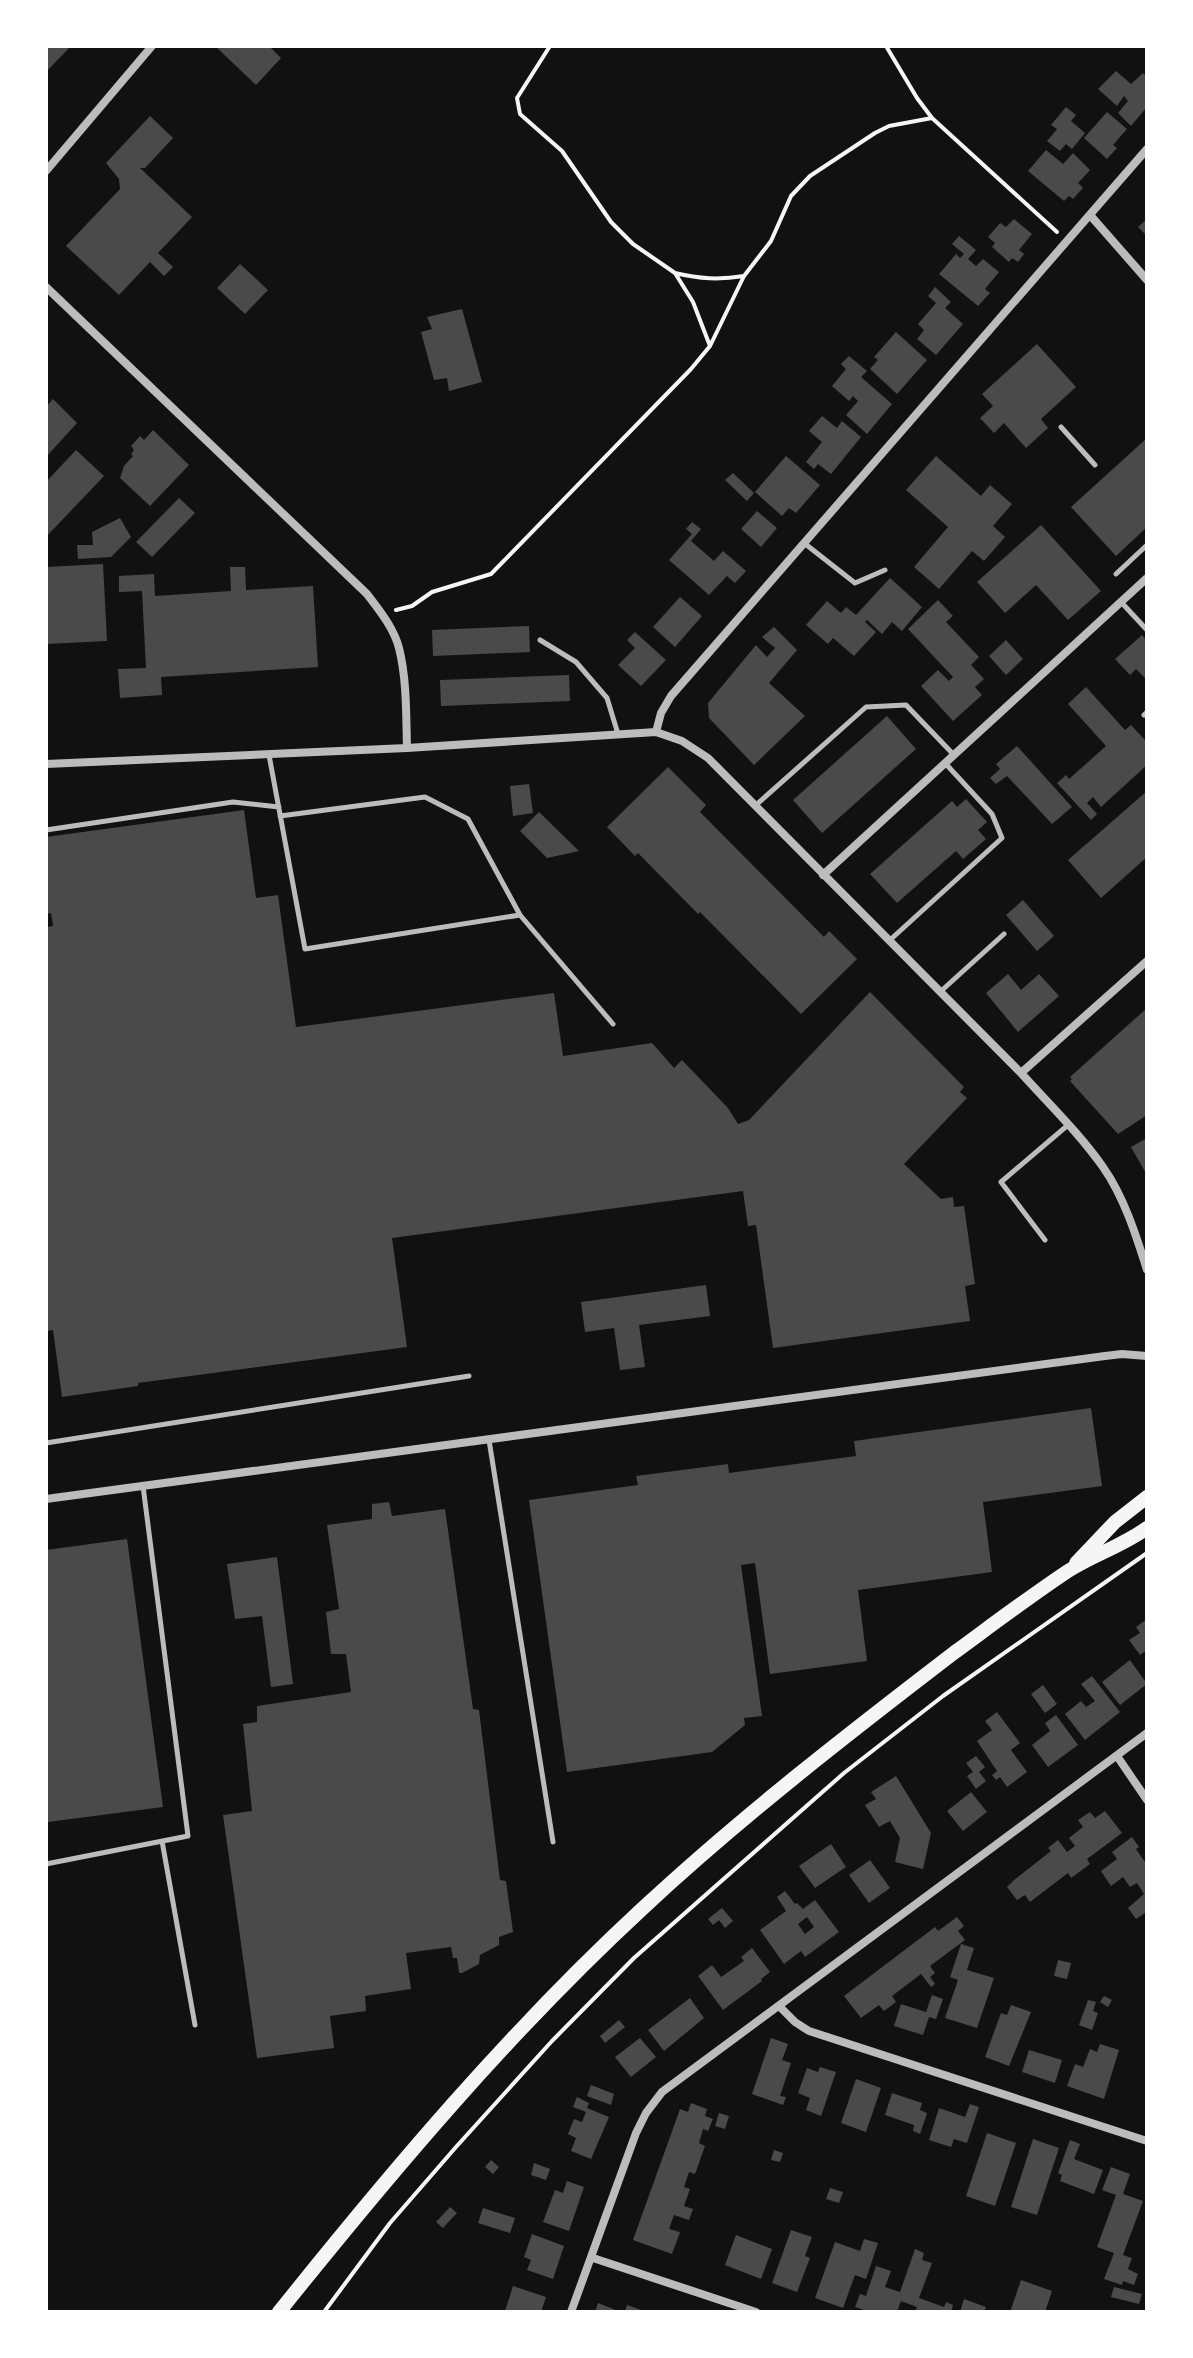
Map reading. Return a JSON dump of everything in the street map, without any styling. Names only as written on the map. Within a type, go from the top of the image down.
[{"type":"main road","points":[[1070,1569],[1115,1522],[1147,1497]]},
{"type":"main road","points":[[279,2312],[443,2115],[535,2016],[642,1909],[807,1768],[957,1651],[1070,1569],[1128,1541],[1147,1528]]},
{"type":"street","points":[[46,171],[152,46]]},
{"type":"street","points":[[656,732],[661,713],[671,696],[1147,149]]},
{"type":"street","points":[[1090,215],[1147,280]]},
{"type":"street","points":[[46,287],[357,584],[382,614],[399,645],[407,748]]},
{"type":"street","points":[[823,875],[1147,578]]},
{"type":"street","points":[[46,764],[407,748],[656,732],[682,741],[708,758],[1021,1073],[1068,1125],[1104,1169],[1144,1247],[1147,1270]]},
{"type":"street","points":[[1021,1073],[1147,961]]},
{"type":"street","points":[[46,1499],[1105,1356],[1147,1356]]},
{"type":"street","points":[[571,2312],[636,2133],[662,2092],[1147,1733]]},
{"type":"street","points":[[1117,1756],[1147,1800]]},
{"type":"street","points":[[779,2006],[809,2031],[1147,2141]]},
{"type":"street","points":[[593,2258],[756,2312]]},
{"type":"lane","points":[[1061,427],[1095,465]]},
{"type":"lane","points":[[804,543],[855,583],[885,570]]},
{"type":"lane","points":[[1116,574],[1147,545]]},
{"type":"lane","points":[[1121,602],[1147,630]]},
{"type":"lane","points":[[540,640],[576,662],[607,698],[618,735]]},
{"type":"lane","points":[[755,806],[866,707],[906,705],[954,755]]},
{"type":"lane","points":[[269,754],[305,949],[520,915]]},
{"type":"lane","points":[[888,941],[1002,838],[992,814],[945,763]]},
{"type":"lane","points":[[280,816],[425,797],[468,819],[520,915],[613,1024]]},
{"type":"lane","points":[[46,830],[233,802],[279,807]]},
{"type":"lane","points":[[940,992],[1004,934]]},
{"type":"lane","points":[[1045,1240],[1001,1182],[1068,1125]]},
{"type":"lane","points":[[46,1443],[469,1376]]},
{"type":"lane","points":[[489,1439],[553,1842]]},
{"type":"lane","points":[[46,1864],[188,1836],[143,1486]]},
{"type":"lane","points":[[162,1841],[195,2025]]},
{"type":"path","points":[[550,46],[517,98],[520,114],[562,151],[611,222],[633,244],[675,273],[693,302],[710,346]]},
{"type":"path","points":[[886,46],[932,118],[1068,241]]},
{"type":"path","points":[[382,614],[412,606],[432,592],[491,574],[710,346],[744,276],[771,241],[791,196],[810,176],[889,126],[932,118]]},
{"type":"path","points":[[675,273],[710,279],[744,276]]},
{"type":"path","points":[[324,2312],[390,2223],[456,2147],[552,2041],[634,1958],[844,1773],[943,1696],[1147,1553]]},
{"type":"building","points":[[46,46],[71,46],[46,72]]},
{"type":"building","points":[[215,46],[269,46],[281,58],[256,85]]},
{"type":"building","points":[[1116,71],[1131,84],[1143,73],[1147,77],[1147,107],[1131,126],[1118,113],[1128,101],[1124,96],[1117,106],[1098,89]]},
{"type":"building","points":[[1066,107],[1076,115],[1071,121],[1085,133],[1072,149],[1066,144],[1060,151],[1047,141],[1057,129],[1051,125]]},
{"type":"building","points":[[1107,112],[1127,129],[1113,145],[1117,148],[1107,159],[1084,138]]},
{"type":"building","points":[[150,116],[173,138],[145,168],[140,168],[192,217],[158,253],[173,267],[164,276],[150,262],[119,295],[66,246],[120,189],[119,179],[106,163]]},
{"type":"building","points":[[1046,150],[1063,164],[1073,153],[1090,170],[1078,183],[1083,188],[1073,199],[1069,196],[1064,201],[1028,171]]},
{"type":"building","points":[[1014,219],[1032,234],[1019,250],[1024,254],[1018,262],[1012,258],[1009,262],[992,247],[995,243],[988,237],[1000,223],[1006,227]]},
{"type":"building","points":[[1147,219],[1147,236],[1138,227]]},
{"type":"building","points":[[959,236],[976,250],[968,259],[976,266],[983,259],[999,272],[985,289],[990,293],[978,306],[939,274],[956,254],[960,258],[964,254],[952,244]]},
{"type":"building","points":[[240,264],[268,290],[245,314],[217,288]]},
{"type":"building","points":[[935,287],[951,302],[945,308],[963,324],[936,355],[917,339],[924,330],[918,324],[936,303],[928,296]]},
{"type":"building","points":[[462,309],[482,382],[449,391],[447,378],[434,380],[421,332],[432,329],[427,317]]},
{"type":"building","points":[[896,332],[927,360],[897,394],[870,369],[878,360],[874,357]]},
{"type":"building","points":[[1037,344],[1076,387],[1041,419],[1048,428],[1026,448],[1004,423],[994,433],[980,418],[993,406],[982,394]]},
{"type":"building","points":[[849,356],[867,371],[861,377],[892,404],[867,434],[846,415],[858,401],[853,396],[849,401],[832,386],[846,369],[841,364]]},
{"type":"building","points":[[53,399],[77,423],[46,457],[46,407]]},
{"type":"building","points":[[822,416],[837,428],[842,421],[861,437],[831,474],[818,464],[814,469],[806,462],[822,442],[809,431]]},
{"type":"building","points":[[153,430],[189,465],[150,506],[120,478],[124,466],[133,456],[131,446],[140,436],[144,440]]},
{"type":"building","points":[[1147,438],[1147,527],[1116,556],[1071,507]]},
{"type":"building","points":[[76,450],[104,476],[46,537],[46,482]]},
{"type":"building","points":[[786,456],[820,485],[796,513],[789,508],[782,516],[755,492]]},
{"type":"building","points":[[936,456],[981,496],[990,485],[1012,504],[993,526],[1005,537],[984,561],[972,551],[939,589],[914,567],[948,527],[906,490]]},
{"type":"building","points":[[733,473],[754,493],[747,501],[725,480]]},
{"type":"building","points":[[179,498],[195,513],[152,557],[136,542]]},
{"type":"building","points":[[757,511],[777,528],[761,547],[741,529]]},
{"type":"building","points":[[120,518],[131,537],[111,557],[78,559],[77,545],[93,545],[92,532]]},
{"type":"building","points":[[692,522],[701,529],[691,541],[714,561],[723,551],[746,571],[735,583],[727,576],[709,595],[669,560],[692,534],[686,529]]},
{"type":"building","points":[[1041,525],[1101,591],[1068,620],[1036,585],[1005,613],[977,582]]},
{"type":"building","points":[[103,564],[107,641],[46,644],[46,567]]},
{"type":"building","points":[[230,567],[245,567],[246,590],[313,586],[318,667],[161,677],[162,695],[120,698],[118,669],[146,668],[142,591],[119,592],[119,576],[154,574],[155,596],[231,591]]},
{"type":"building","points":[[890,578],[922,607],[902,631],[892,622],[882,634],[867,620],[865,622],[876,632],[854,656],[833,638],[828,644],[806,625],[827,601],[841,613],[846,607],[856,615]]},
{"type":"building","points":[[680,597],[702,616],[675,647],[653,627]]},
{"type":"building","points":[[938,600],[953,616],[946,622],[979,657],[971,665],[984,679],[975,687],[982,695],[953,721],[921,686],[938,670],[949,681],[953,677],[908,629]]},
{"type":"building","points":[[529,626],[530,652],[433,656],[432,630]]},
{"type":"building","points":[[774,627],[797,650],[769,683],[805,716],[754,765],[709,718],[708,703],[756,645],[767,657],[775,648],[762,637]]},
{"type":"building","points":[[635,632],[666,660],[641,686],[618,665],[635,648],[627,640]]},
{"type":"building","points":[[1142,635],[1147,641],[1147,680],[1136,669],[1130,675],[1115,659]]},
{"type":"building","points":[[1006,640],[1023,659],[1006,675],[989,656]]},
{"type":"building","points":[[569,675],[570,701],[441,706],[440,680]]},
{"type":"building","points":[[1086,687],[1125,730],[1131,725],[1147,742],[1147,765],[1101,807],[1093,797],[1087,803],[1097,814],[1091,820],[1057,783],[1066,775],[1069,779],[1106,746],[1068,704]]},
{"type":"building","points":[[887,716],[916,749],[822,833],[793,800]]},
{"type":"building","points":[[1017,746],[1072,807],[1052,824],[1007,776],[996,784],[990,778],[1000,769],[996,764]]},
{"type":"building","points":[[668,767],[706,805],[700,812],[824,937],[829,931],[857,959],[801,1014],[700,912],[698,914],[638,853],[635,856],[607,827]]},
{"type":"building","points":[[529,784],[533,813],[513,816],[510,786]]},
{"type":"building","points":[[1147,791],[1147,857],[1101,898],[1068,860]]},
{"type":"building","points":[[966,799],[987,822],[978,830],[986,839],[963,859],[956,851],[897,903],[870,874],[952,801],[957,807]]},
{"type":"building","points":[[244,810],[256,898],[278,895],[296,1027],[554,993],[563,1056],[652,1043],[674,1068],[682,1060],[728,1108],[738,1124],[749,1120],[870,992],[964,1087],[960,1092],[967,1098],[904,1164],[941,1199],[953,1197],[954,1207],[964,1206],[975,1284],[965,1286],[970,1321],[773,1348],[756,1225],[748,1226],[743,1191],[392,1238],[407,1347],[138,1383],[138,1386],[62,1397],[53,1330],[46,1331],[46,927],[53,926],[51,913],[46,914],[46,837]]},
{"type":"building","points":[[539,812],[579,851],[547,858],[520,831]]},
{"type":"building","points":[[1023,900],[1054,936],[1037,951],[1006,915]]},
{"type":"building","points":[[1008,974],[1021,990],[1039,974],[1059,996],[1018,1032],[986,993]]},
{"type":"building","points":[[1147,1008],[1147,1115],[1118,1134],[1070,1081],[1070,1077]]},
{"type":"building","points":[[1147,1138],[1147,1175],[1131,1147]]},
{"type":"building","points":[[706,1285],[710,1316],[639,1325],[645,1367],[620,1370],[614,1328],[585,1332],[581,1302]]},
{"type":"building","points":[[1091,1408],[1102,1486],[983,1502],[992,1572],[858,1590],[867,1661],[770,1674],[755,1563],[741,1565],[762,1716],[744,1718],[745,1725],[712,1752],[567,1772],[529,1500],[638,1485],[636,1476],[728,1464],[729,1473],[856,1456],[854,1441]]},
{"type":"building","points":[[389,1502],[392,1516],[445,1509],[473,1709],[479,1710],[500,1880],[506,1881],[513,1932],[499,1937],[499,1945],[480,1955],[479,1964],[462,1973],[459,1973],[457,1958],[453,1958],[451,1947],[406,1953],[411,1989],[365,1996],[366,2011],[330,2016],[334,2048],[257,2058],[223,1815],[252,1811],[243,1724],[257,1722],[257,1706],[351,1692],[346,1654],[331,1654],[326,1612],[339,1609],[327,1525],[372,1519],[372,1504]]},
{"type":"building","points":[[127,1539],[163,1807],[48,1822],[46,1550]]},
{"type":"building","points":[[277,1557],[293,1684],[271,1687],[262,1616],[235,1619],[227,1564]]},
{"type":"building","points":[[1147,1619],[1147,1650],[1140,1655],[1129,1640],[1140,1633],[1136,1627]]},
{"type":"building","points":[[1130,1660],[1147,1684],[1120,1705],[1102,1682]]},
{"type":"building","points":[[1092,1676],[1120,1712],[1085,1740],[1065,1714],[1081,1701],[1086,1707],[1095,1701],[1081,1684]]},
{"type":"building","points":[[1043,1685],[1057,1704],[1045,1713],[1031,1694]]},
{"type":"building","points":[[997,1712],[1020,1743],[1011,1750],[1027,1772],[1007,1787],[1000,1777],[996,1780],[992,1775],[997,1771],[977,1741],[992,1730],[985,1721]]},
{"type":"building","points":[[1056,1715],[1078,1745],[1048,1767],[1032,1745],[1050,1731],[1045,1723]]},
{"type":"building","points":[[976,1756],[985,1767],[979,1772],[986,1781],[976,1789],[967,1776],[973,1772],[966,1763]]},
{"type":"building","points":[[896,1776],[931,1833],[923,1869],[895,1862],[900,1838],[890,1821],[879,1827],[865,1805],[876,1799],[871,1792]]},
{"type":"building","points":[[971,1792],[987,1812],[963,1831],[947,1811]]},
{"type":"building","points":[[1105,1811],[1122,1833],[1087,1859],[1090,1864],[1071,1878],[1068,1873],[1030,1902],[1025,1895],[1017,1900],[1007,1887],[1051,1851],[1048,1848],[1058,1840],[1067,1852],[1075,1846],[1069,1838],[1083,1827],[1078,1820],[1090,1812],[1095,1818]]},
{"type":"building","points":[[1132,1837],[1147,1865],[1147,1915],[1145,1913],[1136,1919],[1128,1908],[1144,1894],[1137,1883],[1130,1887],[1123,1877],[1111,1886],[1101,1871],[1117,1859],[1112,1852]]},
{"type":"building","points":[[831,1844],[846,1867],[815,1888],[799,1866]]},
{"type":"building","points":[[870,1860],[890,1888],[869,1903],[849,1875]]},
{"type":"building","points":[[785,1891],[803,1909],[815,1900],[839,1932],[805,1957],[801,1951],[784,1964],[760,1930],[786,1911],[777,1897]],"holes":[[[807,1917],[814,1927],[805,1934],[798,1924]]]},
{"type":"building","points":[[722,1908],[733,1921],[725,1928],[719,1920],[713,1925],[708,1919]]},
{"type":"building","points":[[957,1917],[964,1926],[958,1931],[965,1940],[930,1966],[935,1973],[930,1977],[935,1984],[931,1987],[921,1974],[892,1996],[896,2002],[884,2011],[879,2005],[861,2018],[844,1996],[935,1927],[938,1931]]},
{"type":"building","points":[[961,1944],[974,1948],[967,1970],[994,1978],[977,2028],[945,2018],[958,1980],[950,1977]]},
{"type":"building","points":[[752,1948],[770,1972],[723,2010],[698,1976],[712,1965],[721,1977],[744,1961],[741,1957]]},
{"type":"building","points":[[1058,1960],[1071,1963],[1067,1979],[1054,1976]]},
{"type":"building","points":[[932,1995],[943,1999],[936,2019],[929,2017],[923,2035],[894,2026],[901,2004],[926,2012]]},
{"type":"building","points":[[1104,1996],[1112,2000],[1108,2007],[1100,2002]]},
{"type":"building","points":[[690,1998],[704,2018],[664,2051],[648,2030]]},
{"type":"building","points":[[1088,2000],[1096,2002],[1093,2011],[1098,2013],[1092,2030],[1079,2025]]},
{"type":"building","points":[[1011,2005],[1031,2012],[1009,2066],[985,2057],[1001,2013],[1007,2015]]},
{"type":"building","points":[[619,2020],[625,2027],[605,2043],[600,2036]]},
{"type":"building","points":[[640,2038],[656,2057],[631,2077],[615,2057]]},
{"type":"building","points":[[771,2038],[788,2044],[782,2060],[791,2063],[780,2096],[786,2097],[783,2105],[752,2094]]},
{"type":"building","points":[[1100,2044],[1119,2050],[1104,2099],[1067,2086],[1075,2064],[1083,2067],[1090,2049],[1097,2052]]},
{"type":"building","points":[[1029,2050],[1062,2060],[1055,2083],[1022,2072]]},
{"type":"building","points":[[820,2067],[836,2072],[821,2116],[806,2110],[810,2098],[798,2093],[807,2068],[818,2072]]},
{"type":"building","points":[[856,2079],[881,2088],[866,2132],[841,2123]]},
{"type":"building","points":[[591,2085],[614,2094],[611,2105],[587,2096]]},
{"type":"building","points":[[892,2093],[922,2103],[920,2110],[927,2113],[920,2134],[913,2131],[914,2125],[885,2115]]},
{"type":"building","points":[[577,2097],[589,2103],[587,2108],[609,2117],[591,2159],[571,2151],[576,2138],[568,2134],[574,2119],[582,2122],[586,2112],[573,2107]]},
{"type":"building","points":[[691,2103],[707,2109],[705,2116],[713,2119],[708,2131],[703,2129],[699,2143],[705,2146],[695,2174],[689,2172],[684,2187],[690,2189],[684,2206],[693,2209],[689,2220],[674,2215],[669,2229],[680,2232],[672,2254],[633,2240],[680,2109],[688,2112]]},
{"type":"building","points":[[970,2104],[979,2107],[967,2143],[954,2139],[951,2147],[929,2140],[939,2108],[965,2117]]},
{"type":"building","points":[[719,2113],[729,2116],[725,2129],[715,2126]]},
{"type":"building","points":[[987,2133],[1016,2143],[995,2206],[966,2196]]},
{"type":"building","points":[[1033,2139],[1059,2148],[1037,2215],[1011,2207]]},
{"type":"building","points":[[1070,2140],[1080,2144],[1074,2159],[1103,2170],[1094,2194],[1060,2181],[1062,2175],[1058,2173]]},
{"type":"building","points":[[774,2150],[783,2153],[780,2162],[771,2160]]},
{"type":"building","points":[[491,2160],[499,2167],[493,2174],[485,2167]]},
{"type":"building","points":[[534,2163],[550,2169],[546,2180],[531,2175]]},
{"type":"building","points":[[1111,2167],[1130,2174],[1123,2194],[1143,2201],[1123,2255],[1132,2258],[1128,2269],[1138,2274],[1134,2285],[1104,2279],[1114,2253],[1097,2247],[1116,2195],[1102,2190]]},
{"type":"building","points":[[567,2181],[584,2187],[569,2231],[543,2222],[555,2190],[563,2193]]},
{"type":"building","points":[[830,2188],[843,2192],[839,2203],[826,2199]]},
{"type":"building","points":[[450,2207],[457,2213],[443,2228],[436,2222]]},
{"type":"building","points":[[483,2208],[515,2218],[510,2233],[478,2223]]},
{"type":"building","points":[[791,2230],[812,2237],[805,2256],[810,2258],[797,2292],[772,2283]]},
{"type":"building","points":[[532,2234],[564,2246],[553,2279],[527,2270],[531,2260],[524,2257]]},
{"type":"building","points":[[736,2235],[772,2249],[761,2279],[725,2265]]},
{"type":"building","points":[[864,2239],[878,2243],[866,2279],[855,2275],[843,2308],[815,2298],[835,2242],[860,2251]]},
{"type":"building","points":[[915,2249],[924,2253],[922,2260],[932,2263],[919,2298],[944,2307],[946,2302],[953,2305],[951,2312],[915,2312],[917,2307],[901,2301],[897,2312],[870,2312],[855,2307],[860,2294],[866,2296],[876,2266],[891,2271],[885,2287],[900,2292]]},
{"type":"building","points":[[1021,2280],[1052,2291],[1045,2312],[1010,2312]]},
{"type":"building","points":[[513,2286],[546,2297],[541,2312],[505,2311]]},
{"type":"building","points":[[1114,2287],[1142,2294],[1139,2304],[1111,2297]]},
{"type":"building","points":[[964,2299],[986,2307],[984,2312],[960,2312]]},
{"type":"building","points":[[598,2303],[621,2312],[595,2312]]},
{"type":"building","points":[[627,2305],[647,2312],[625,2312]]}]
